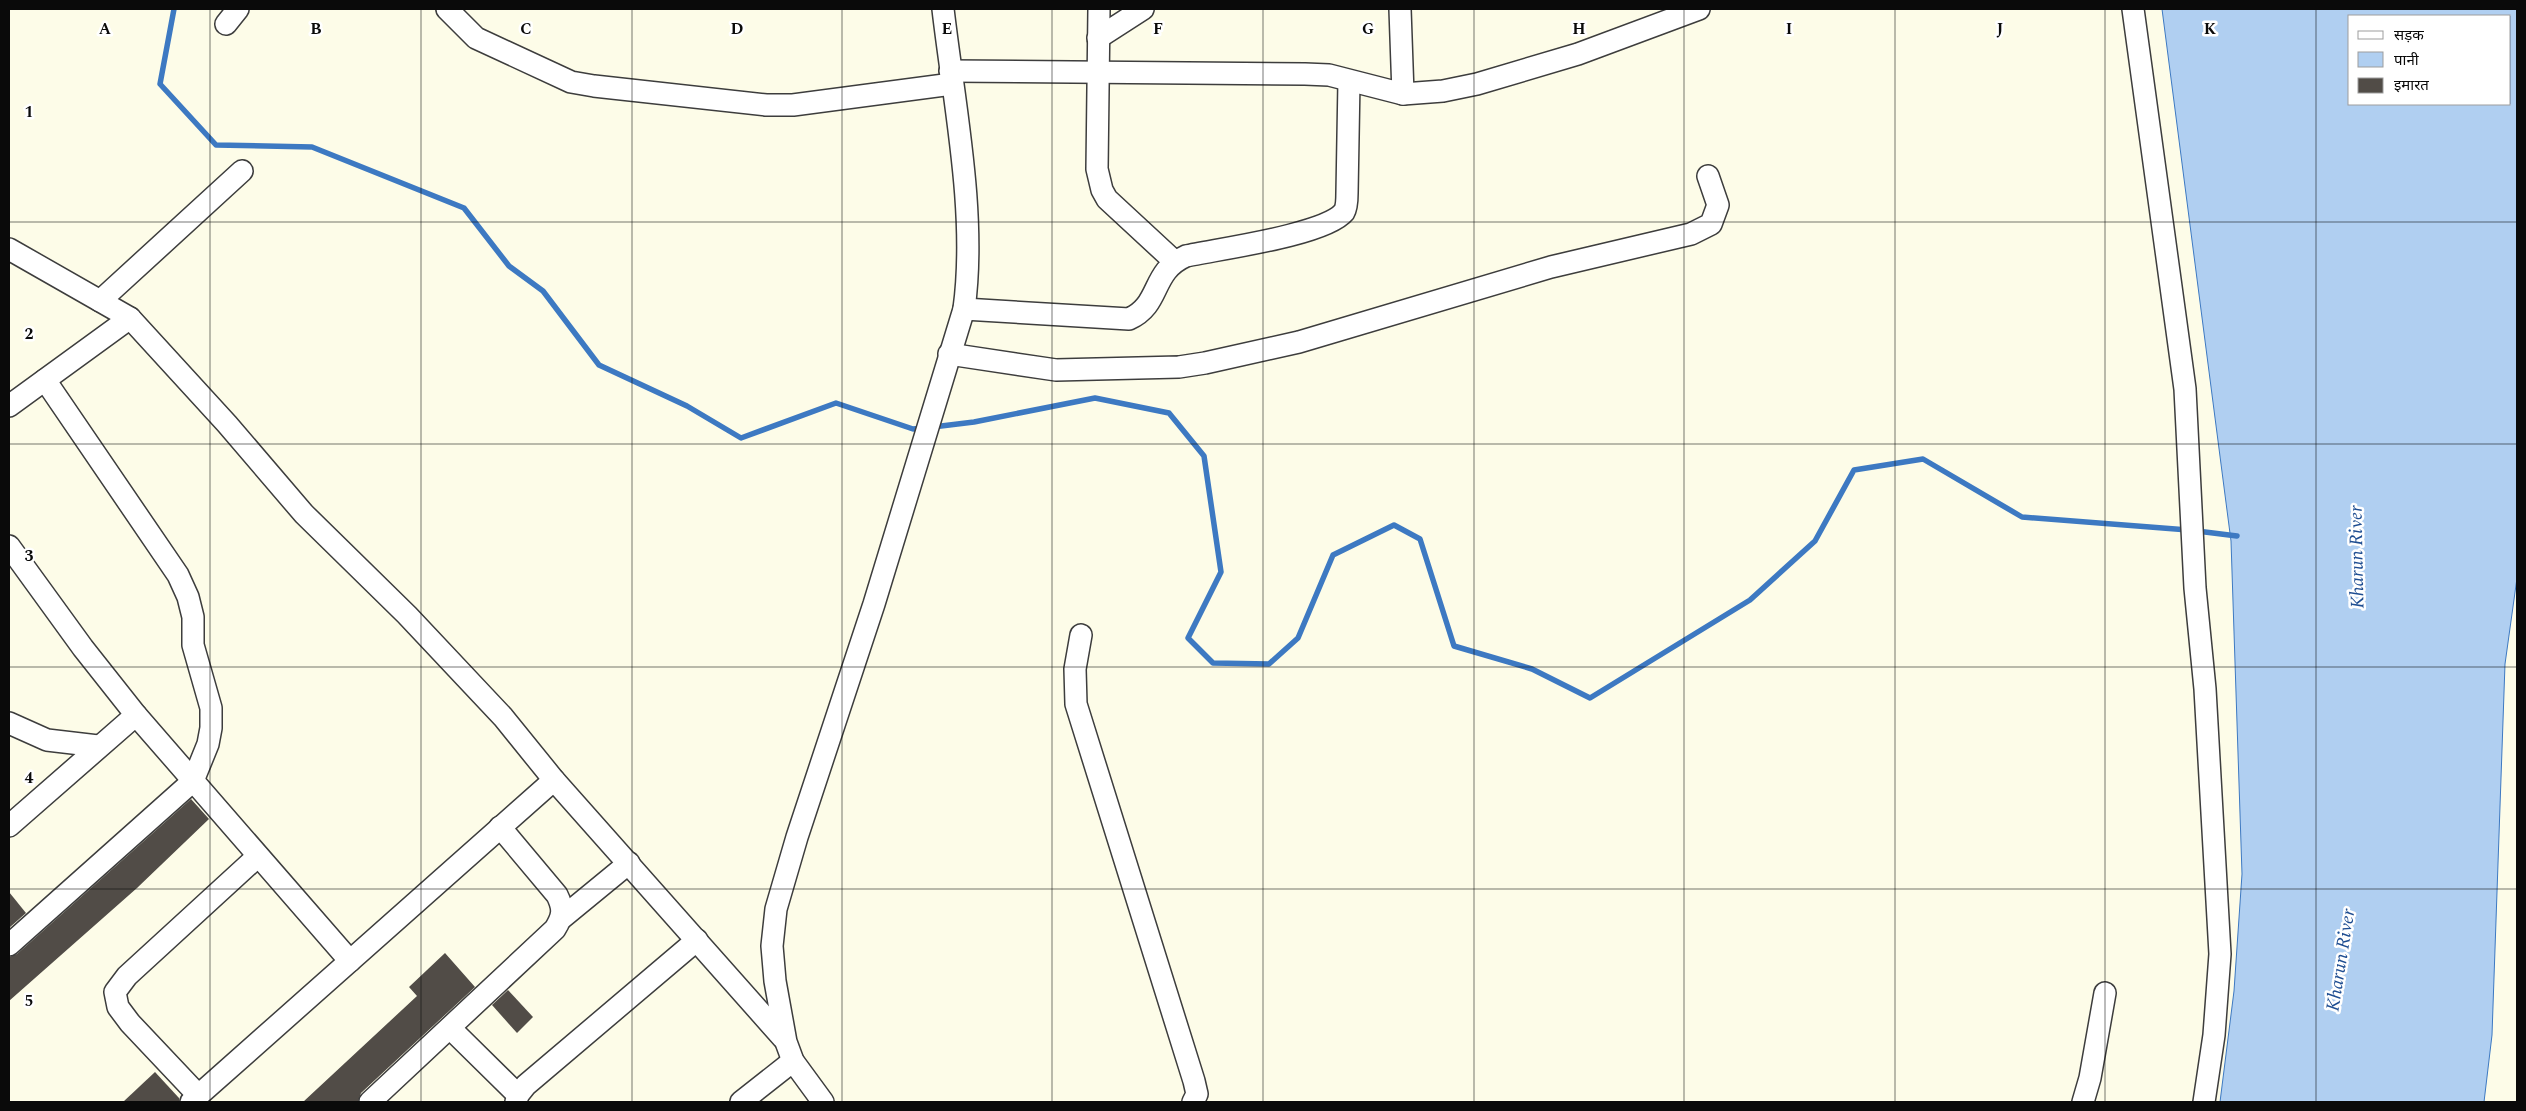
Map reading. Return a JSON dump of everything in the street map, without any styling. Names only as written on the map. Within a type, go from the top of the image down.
[{"type":"street","points":[[790,1052],[774,980],[772,946],[776,909],[964,309],[968,242],[962,168],[943,9]]},
{"type":"street","points":[[1099,9],[1096,71],[1097,169],[1102,190],[1107,199],[1174,262]]},
{"type":"street","points":[[1098,38],[1143,9]]},
{"type":"street","points":[[1400,9],[1403,94]]},
{"type":"street","points":[[453,11],[476,38],[571,82],[766,105],[793,105],[951,77],[1096,71],[1330,75],[1403,94],[1443,90],[1477,84],[1578,54],[1699,9]]},
{"type":"street","points":[[2133,9],[2184,389],[2195,588],[2206,688],[2220,954],[2214,1035],[2204,1102]]},
{"type":"street","points":[[964,309],[1130,319],[1141,314],[1150,303],[1162,275],[1174,262],[1186,256],[1300,232],[1336,219],[1345,210],[1349,81]]},
{"type":"street","points":[[100,301],[242,171]]},
{"type":"street","points":[[949,354],[1038,369],[1086,370],[1205,363],[1299,342],[1551,267],[1691,234],[1711,224],[1718,205],[1708,176]]},
{"type":"street","points":[[9,249],[130,318],[214,409],[304,514],[473,683],[554,780],[697,940],[790,1052],[823,1102]]},
{"type":"street","points":[[9,406],[130,318]]},
{"type":"street","points":[[9,945],[193,781],[208,744],[211,715],[193,645],[193,617],[188,597],[178,575],[45,380]]},
{"type":"street","points":[[9,546],[83,648],[136,715],[350,961]]},
{"type":"street","points":[[1081,635],[1076,669],[1076,704],[1194,1082],[1197,1094],[1193,1102]]},
{"type":"street","points":[[9,826],[98,746],[136,715]]},
{"type":"street","points":[[9,722],[24,731],[47,740],[98,746]]},
{"type":"street","points":[[258,856],[127,976],[114,992],[118,1007],[194,1099],[554,780]]},
{"type":"street","points":[[500,827],[557,896],[562,905],[562,918]]},
{"type":"street","points":[[370,1102],[555,929],[562,918],[629,863]]},
{"type":"street","points":[[450,1028],[517,1098],[526,1084],[697,940]]},
{"type":"street","points":[[2083,1102],[2090,1078],[2105,993]]},
{"type":"street","points":[[741,1102],[790,1052]]},
{"type":"water","name":"Kharun River","points":[[2162,9],[2517,9],[2517,578],[2505,664],[2492,1035],[2484,1102],[2220,1102],[2234,991],[2242,874],[2231,541]]},
{"type":"building","points":[[191,799],[209,819],[137,888],[9,1001],[9,957],[17,954]]},
{"type":"building","points":[[9,892],[26,913],[9,928]]},
{"type":"building","points":[[445,953],[475,987],[361,1093],[358,1102],[303,1102],[417,996],[409,987]]},
{"type":"building","points":[[508,990],[533,1017],[517,1033],[492,1005]]},
{"type":"building","points":[[155,1072],[179,1098],[179,1102],[123,1102]]},
{"type":"waterway","points":[[174,9],[160,84],[216,145],[312,147],[464,208],[509,266],[543,291],[599,365],[687,406],[741,438],[836,403],[913,429],[924,428]]},
{"type":"waterway","points":[[933,427],[974,422],[1095,398],[1169,413],[1204,456],[1221,572],[1188,638],[1213,663],[1269,664],[1298,638],[1333,555],[1394,525],[1420,539],[1454,646],[1532,669],[1590,698],[1750,600],[1815,541],[1854,470],[1923,459],[2022,517],[2188,530]]},
{"type":"waterway","points":[[2197,531],[2237,536]]}]
